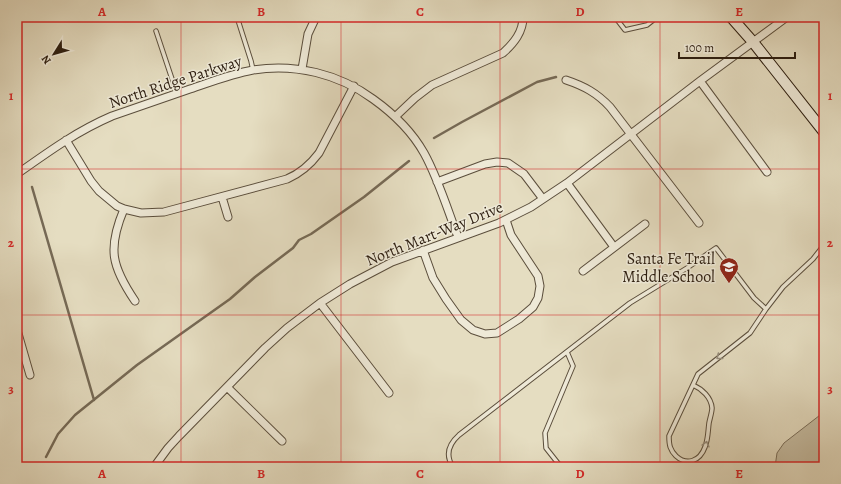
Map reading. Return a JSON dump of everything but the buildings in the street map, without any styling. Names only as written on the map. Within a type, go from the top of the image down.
[{"type":"main road","points":[[731,17],[753,42],[824,132]]},
{"type":"main road","points":[[736,17],[753,42]]},
{"type":"street","points":[[302,69],[308,34],[315,17]]},
{"type":"street","points":[[396,116],[415,98],[432,86],[503,53],[518,37],[521,30],[523,17]]},
{"type":"street","name":"North Mart-Way Drive","points":[[154,467],[176,440],[265,348],[287,328],[320,303],[374,270],[506,220],[543,199],[787,17]]},
{"type":"street","name":"North Ridge Parkway","points":[[17,174],[66,140],[88,127],[112,116],[226,77],[253,70],[274,68],[302,69],[331,76],[354,86],[396,116],[417,141],[425,154],[458,237]]},
{"type":"street","points":[[566,80],[592,90],[602,98],[698,224]]},
{"type":"street","points":[[700,81],[767,172]]},
{"type":"street","points":[[66,140],[91,181],[109,200],[124,209],[141,213],[155,213],[288,179],[303,170],[319,153],[354,86]]},
{"type":"street","points":[[437,182],[485,164],[497,162],[508,163],[524,174],[543,199]]},
{"type":"street","points":[[566,183],[614,247]]},
{"type":"street","points":[[222,196],[228,217]]},
{"type":"street","points":[[124,209],[117,225],[114,260],[124,284],[136,301]]},
{"type":"street","points":[[424,250],[433,278],[446,299],[462,320],[473,330],[485,334],[497,333],[519,319],[533,307],[538,298],[540,286],[538,276],[511,234],[506,220]]},
{"type":"street","points":[[582,271],[645,224]]},
{"type":"street","points":[[320,303],[389,394]]},
{"type":"street","points":[[17,330],[30,375]]},
{"type":"street","points":[[227,387],[282,441]]},
{"type":"lane","points":[[237,17],[253,70]]},
{"type":"lane","points":[[615,17],[625,30],[647,25],[656,17]]},
{"type":"lane","points":[[156,31],[177,94]]},
{"type":"lane","points":[[693,385],[702,390],[712,407],[706,446],[703,453],[699,457],[690,462],[680,458],[673,452],[669,444],[669,436],[698,374],[750,333],[783,287],[793,276],[813,259],[824,246]]},
{"type":"lane","points":[[453,467],[449,458],[449,452],[453,440],[630,303],[687,268],[716,248],[754,298],[766,309]]},
{"type":"lane","points":[[561,467],[546,448],[545,433],[573,366],[571,359],[566,352]]},
{"type":"shaded area","points":[[824,412],[824,467],[775,467],[777,453],[784,443]]},
{"type":"waterway","points":[[434,138],[537,82],[556,77]]},
{"type":"waterway","points":[[46,457],[58,434],[75,415],[137,365],[230,299],[255,277],[293,248],[299,240],[311,234],[364,197],[409,161]]},
{"type":"waterway","points":[[32,187],[94,400]]},
{"type":"place","name":"Santa Fe Trail Middle School","points":[[729,284]]}]
